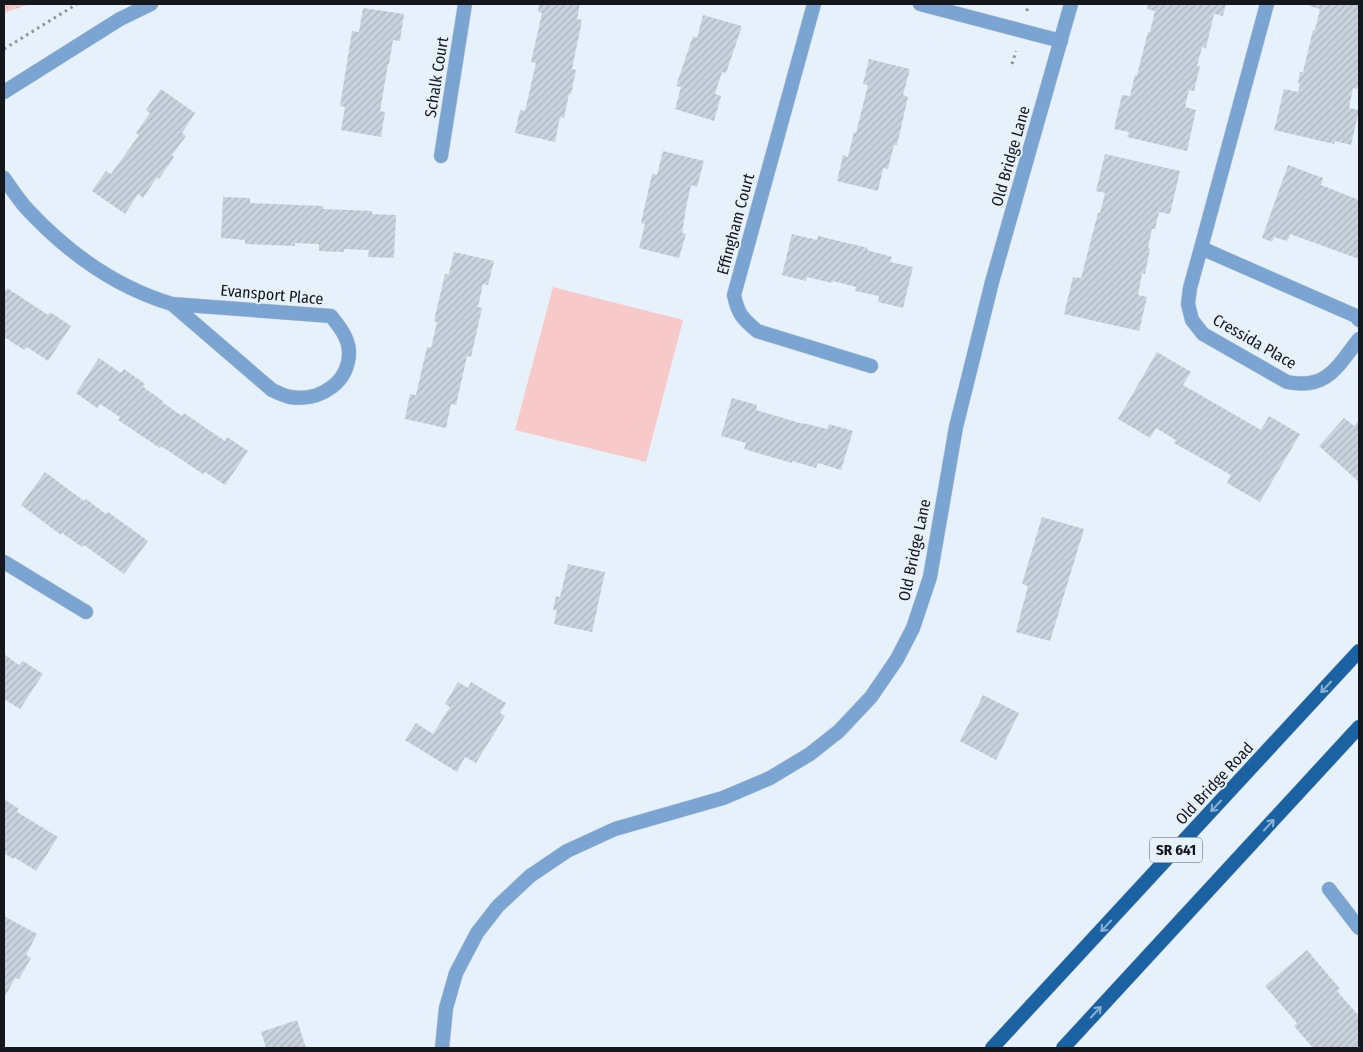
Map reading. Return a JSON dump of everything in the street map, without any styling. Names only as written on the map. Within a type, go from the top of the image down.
[{"type":"main road","name":"Old Bridge Road","points":[[992,1048],[1359,651]]},
{"type":"main road","name":"SR 641","points":[[1063,1048],[1359,727]]},
{"type":"street","points":[[4,92],[120,19],[151,4]]},
{"type":"street","name":"Schalk Court","points":[[441,156],[465,4]]},
{"type":"street","name":"Effingham Court","points":[[814,4],[734,295],[737,308],[744,320],[757,331],[872,366]]},
{"type":"street","points":[[920,4],[1061,41]]},
{"type":"street","name":"Old Bridge Lane","points":[[442,1048],[446,1008],[456,973],[477,933],[498,906],[530,876],[566,851],[615,829],[723,798],[770,778],[810,754],[838,731],[871,697],[897,660],[913,628],[930,577],[956,427],[992,282],[1071,4]]},
{"type":"street","name":"Cressida Place","points":[[1267,4],[1190,288],[1188,304],[1192,320],[1203,334],[1287,382],[1301,385],[1317,382],[1332,373],[1359,339]]},
{"type":"street","name":"Evansport Place","points":[[4,178],[26,208],[66,246],[95,268],[127,287],[151,298],[172,304],[331,316],[342,330],[349,350],[346,370],[339,382],[324,393],[309,397],[290,397],[272,390],[172,304]]},
{"type":"street","points":[[1201,248],[1356,316],[1359,320]]},
{"type":"street","points":[[4,562],[86,612]]},
{"type":"street","points":[[1329,890],[1359,928]]},
{"type":"path","points":[[4,49],[77,4]]},
{"type":"shaded area","points":[[4,4],[30,4],[4,13]]},
{"type":"shaded area","points":[[553,287],[683,320],[646,462],[515,430]]},
{"type":"building","points":[[539,4],[580,4],[577,19],[582,20],[572,69],[576,70],[571,94],[569,94],[564,118],[560,117],[555,142],[515,133],[520,110],[525,111],[536,63],[531,62],[542,13],[538,12]]},
{"type":"building","points":[[1148,4],[1226,4],[1223,16],[1214,14],[1206,48],[1202,47],[1197,66],[1200,66],[1194,91],[1189,90],[1185,107],[1196,110],[1187,151],[1127,137],[1129,132],[1114,129],[1122,95],[1130,96],[1148,32],[1150,32],[1155,11],[1147,9]]},
{"type":"building","points":[[1310,4],[1359,4],[1359,80],[1357,89],[1353,88],[1349,108],[1359,110],[1351,145],[1335,141],[1334,144],[1274,130],[1284,89],[1298,92],[1300,72],[1303,72],[1320,9],[1309,6]]},
{"type":"building","points":[[363,8],[404,14],[400,41],[393,40],[388,64],[380,111],[385,112],[381,137],[341,130],[345,107],[340,106],[352,31],[359,32]]},
{"type":"building","points":[[703,15],[742,26],[726,73],[722,72],[715,94],[721,96],[714,121],[675,109],[681,87],[676,86],[693,36],[697,38]]},
{"type":"building","points":[[869,59],[910,69],[903,95],[908,97],[897,145],[894,145],[888,169],[883,168],[878,191],[837,181],[843,155],[848,157],[854,132],[856,133],[868,85],[863,84]]},
{"type":"building","points":[[161,89],[195,113],[182,133],[186,136],[172,155],[174,157],[159,179],[157,177],[143,198],[138,194],[125,214],[92,191],[106,171],[111,174],[139,135],[136,133],[150,113],[146,110]]},
{"type":"building","points":[[663,151],[704,161],[697,187],[691,185],[682,233],[686,234],[679,258],[639,248],[645,224],[641,223],[652,174],[657,175]]},
{"type":"building","points":[[1105,154],[1180,171],[1170,214],[1159,212],[1155,229],[1152,229],[1145,274],[1142,273],[1138,295],[1147,297],[1139,331],[1064,314],[1073,277],[1081,278],[1098,213],[1100,213],[1105,193],[1096,191]]},
{"type":"building","points":[[1288,165],[1323,178],[1321,185],[1359,200],[1359,259],[1290,234],[1287,241],[1274,237],[1272,242],[1262,238]]},
{"type":"building","points":[[223,197],[250,198],[250,203],[323,206],[323,209],[372,211],[372,214],[396,215],[394,258],[368,257],[369,250],[319,251],[319,244],[295,243],[295,246],[245,244],[245,240],[221,238]]},
{"type":"building","points":[[792,234],[817,240],[818,236],[868,248],[867,250],[892,257],[890,262],[913,267],[903,308],[878,302],[879,296],[855,291],[856,287],[833,281],[832,283],[807,277],[806,281],[782,275]]},
{"type":"building","points":[[454,252],[494,261],[488,285],[483,284],[478,307],[482,308],[471,357],[467,356],[456,405],[451,404],[446,428],[405,419],[410,394],[416,395],[427,347],[431,348],[437,322],[434,321],[445,274],[449,274]]},
{"type":"building","points":[[7,288],[48,315],[50,312],[71,326],[48,361],[27,347],[24,350],[4,337],[4,289],[6,290]]},
{"type":"building","points":[[1157,352],[1191,372],[1183,385],[1261,430],[1269,416],[1300,434],[1260,502],[1227,483],[1231,475],[1174,443],[1176,440],[1156,428],[1150,438],[1118,419]]},
{"type":"building","points":[[99,358],[121,373],[124,369],[145,384],[143,387],[182,416],[184,413],[225,441],[227,437],[248,451],[225,485],[205,472],[203,474],[161,446],[160,448],[118,420],[120,417],[100,404],[97,408],[76,393]]},
{"type":"building","points":[[732,398],[757,405],[756,410],[803,424],[827,429],[829,424],[853,431],[841,470],[818,463],[816,468],[792,461],[792,463],[744,449],[746,443],[721,436]]},
{"type":"building","points":[[1344,418],[1354,426],[1359,420],[1359,482],[1319,446]]},
{"type":"building","points":[[45,472],[84,501],[86,499],[106,514],[108,512],[148,541],[124,574],[84,545],[82,547],[62,533],[61,535],[21,505]]},
{"type":"building","points":[[1042,517],[1084,529],[1050,641],[1016,632],[1028,586],[1022,584]]},
{"type":"building","points":[[568,564],[605,572],[592,632],[554,624],[557,610],[553,610],[556,596],[560,597]]},
{"type":"building","points":[[4,654],[19,665],[23,661],[43,674],[20,709],[4,699]]},
{"type":"building","points":[[458,682],[468,688],[471,682],[506,703],[500,713],[505,716],[476,763],[465,757],[457,772],[405,740],[416,723],[433,734],[450,707],[445,704]]},
{"type":"building","points":[[983,695],[1019,713],[996,760],[960,741]]},
{"type":"building","points":[[4,799],[19,809],[17,812],[58,837],[36,871],[4,853]]},
{"type":"building","points":[[4,916],[37,934],[26,955],[31,958],[19,979],[15,978],[4,998]]},
{"type":"building","points":[[1307,950],[1340,989],[1337,991],[1359,1016],[1359,1048],[1313,1048],[1294,1026],[1297,1023],[1265,986]]},
{"type":"building","points":[[297,1020],[306,1048],[266,1048],[261,1032]]}]
